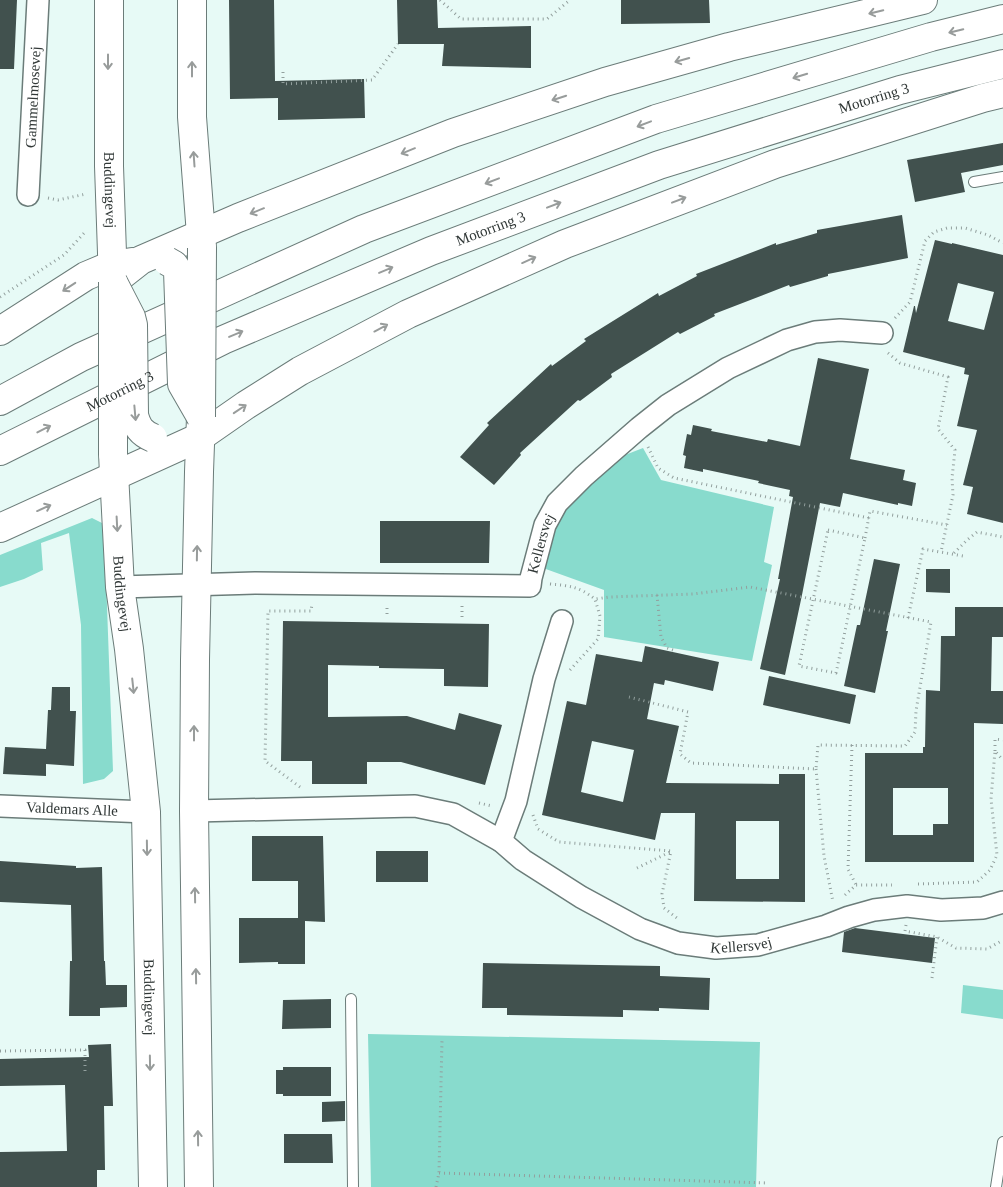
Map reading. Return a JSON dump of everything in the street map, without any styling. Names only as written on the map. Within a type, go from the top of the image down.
[{"type":"main road","name":"Buddingevej","points":[[109,0],[109,166],[114,465],[120,587],[129,649],[146,812],[153,1187]]},
{"type":"main road","points":[[192,0],[192,118],[201,241],[200,427],[194,660],[199,1187]]},
{"type":"main road","points":[[0,332],[86,276],[126,271],[154,261],[201,241],[238,218],[453,133],[605,82],[729,47],[923,0]]},
{"type":"main road","points":[[0,401],[81,357],[373,226],[656,119],[931,37],[1003,19]]},
{"type":"main road","name":"Motorring 3","points":[[0,451],[223,340],[431,251],[659,166],[900,90],[1003,64]]},
{"type":"main road","points":[[0,528],[114,465],[246,405],[309,366],[408,314],[565,244],[775,164],[1003,93]]},
{"type":"main road","points":[[154,261],[174,265],[178,271],[182,384],[200,427]]},
{"type":"main road","points":[[112,274],[131,316],[133,325],[134,415],[140,430],[153,438],[166,440],[200,427]]},
{"type":"street","name":"Gammelmosevej","points":[[28,195],[38,0]]},
{"type":"street","name":"Kellersvej","points":[[120,587],[313,583],[530,586],[545,526],[557,503],[584,476],[668,405],[728,368],[787,340],[816,332],[840,330],[882,332]]},
{"type":"street","points":[[501,841],[522,812],[516,801],[544,679],[562,622]]},
{"type":"street","name":"Valdemars Alle","points":[[0,806],[146,812]]},
{"type":"street","name":"Kellersvej","points":[[194,811],[415,806],[453,814],[501,841],[523,860],[581,897],[640,928],[678,943],[716,948],[758,945],[874,910],[907,906],[941,910],[983,908],[1003,902]]},
{"type":"lane","points":[[974,182],[1003,177]]},
{"type":"lane","points":[[351,999],[353,1187]]},
{"type":"lane","points":[[996,1187],[1003,1142]]},
{"type":"path","points":[[440,0],[461,19],[547,19],[570,0]]},
{"type":"path","points":[[283,72],[283,84],[372,80],[398,44]]},
{"type":"path","points":[[58,200],[86,194]]},
{"type":"path","points":[[0,297],[64,255],[86,231],[110,218]]},
{"type":"path","points":[[941,552],[953,495],[952,478],[955,450],[938,429],[948,377],[900,363],[888,354],[882,332],[910,302],[925,241],[934,232],[947,228],[965,228],[1003,242]]},
{"type":"path","points":[[639,428],[658,468],[674,478],[869,518]]},
{"type":"path","points":[[865,538],[828,530],[799,666],[836,673],[865,538],[870,511],[946,526]]},
{"type":"path","points":[[954,554],[977,532],[1003,537]]},
{"type":"path","points":[[908,618],[923,549],[963,556]]},
{"type":"path","points":[[309,787],[299,787],[265,762],[268,612],[311,611],[313,583]]},
{"type":"path","points":[[530,586],[548,584],[570,586],[584,590],[595,599],[600,616],[598,639],[564,676],[561,685],[544,679]]},
{"type":"path","points":[[595,599],[693,594],[750,587],[931,622],[916,711],[915,732],[905,746],[818,745],[816,769],[824,856],[833,905],[856,885],[898,885]]},
{"type":"path","points":[[657,595],[661,637],[667,648],[676,651]]},
{"type":"path","points":[[630,697],[688,712],[680,754],[691,763],[816,769]]},
{"type":"path","points":[[915,884],[977,882],[990,870],[997,855],[991,799],[995,739],[1003,740]]},
{"type":"path","points":[[852,746],[848,869],[856,885]]},
{"type":"path","points":[[995,751],[1003,760]]},
{"type":"path","points":[[475,802],[522,812],[538,829],[558,842],[671,851]]},
{"type":"path","points":[[637,868],[671,851]]},
{"type":"path","points":[[671,851],[662,894],[664,908],[682,922]]},
{"type":"path","points":[[932,978],[937,937]]},
{"type":"path","points":[[436,1187],[439,1173],[442,1040]]},
{"type":"path","points":[[0,1051],[85,1050],[85,1072]]},
{"type":"path","points":[[439,1173],[768,1183]]},
{"type":"green space","points":[[643,448],[661,480],[774,507],[764,562],[772,565],[752,661],[604,637],[604,590],[543,568],[560,512],[625,455]]},
{"type":"green space","points":[[92,518],[104,524],[113,771],[104,779],[83,784],[81,625],[69,533],[41,543],[43,570],[0,587],[0,555]]},
{"type":"green space","points":[[963,985],[1003,990],[1003,1019],[961,1013]]},
{"type":"green space","points":[[368,1034],[760,1042],[756,1187],[371,1187]]},
{"type":"building","points":[[0,0],[17,0],[14,69],[0,69]]},
{"type":"building","points":[[229,0],[274,0],[275,81],[364,79],[365,118],[278,120],[278,98],[230,99]]},
{"type":"building","points":[[397,0],[437,0],[438,28],[531,26],[531,68],[442,66],[444,44],[398,44]]},
{"type":"building","points":[[621,0],[709,0],[710,23],[621,24]]},
{"type":"building","points":[[1003,143],[1003,165],[961,173],[965,192],[915,202],[907,160]]},
{"type":"building","points":[[902,215],[908,258],[828,274],[828,276],[790,287],[789,285],[714,314],[715,316],[680,334],[678,332],[611,374],[612,377],[580,401],[578,400],[520,453],[521,455],[494,485],[460,457],[489,425],[487,423],[551,364],[552,366],[586,341],[584,339],[658,293],[659,296],[697,276],[696,274],[776,243],[776,245],[817,233],[817,230]]},
{"type":"building","points":[[935,240],[1003,255],[1003,523],[967,514],[973,487],[963,485],[977,430],[957,426],[969,375],[964,374],[965,368],[903,352],[914,306],[916,313]],"holes":[[[958,283],[994,292],[984,330],[948,321]]]},
{"type":"building","points":[[818,358],[869,369],[850,459],[905,470],[903,480],[916,483],[912,506],[898,503],[898,505],[843,493],[840,507],[820,503],[785,675],[760,669],[780,579],[778,579],[793,497],[789,496],[790,490],[703,469],[703,472],[684,468],[686,456],[683,455],[687,434],[691,435],[693,425],[712,429],[711,431],[767,442],[768,439],[800,446]]},
{"type":"building","points":[[380,521],[490,521],[489,563],[380,563]]},
{"type":"building","points":[[874,559],[900,564],[875,693],[844,686],[857,625],[860,625]]},
{"type":"building","points":[[926,569],[950,569],[950,593],[926,592]]},
{"type":"building","points":[[955,607],[1003,607],[1003,637],[992,637],[991,691],[1003,691],[1003,724],[974,723],[974,862],[865,862],[865,753],[923,753],[923,747],[925,747],[926,690],[940,691],[941,636],[955,636]],"holes":[[[893,788],[948,788],[948,824],[933,824],[933,835],[893,835]]]},
{"type":"building","points":[[283,621],[489,624],[488,687],[444,686],[444,669],[328,665],[328,717],[407,716],[455,730],[459,713],[502,725],[485,785],[401,762],[367,762],[367,784],[312,784],[312,761],[281,761]]},
{"type":"building","points":[[645,646],[719,662],[713,691],[665,680],[664,685],[654,683],[647,719],[679,726],[666,783],[779,784],[779,774],[805,774],[805,902],[694,901],[695,813],[661,813],[655,840],[542,815],[567,701],[586,705],[596,654],[642,662]],"holes":[[[592,741],[634,750],[623,802],[581,792]],[[736,821],[779,821],[779,879],[736,879]]]},
{"type":"building","points":[[769,676],[856,695],[850,724],[763,705]]},
{"type":"building","points":[[52,687],[70,687],[70,711],[76,711],[74,766],[46,764],[46,776],[3,774],[5,747],[46,749],[48,710],[51,710]]},
{"type":"building","points":[[252,836],[323,836],[325,922],[305,921],[305,964],[278,964],[278,962],[239,963],[239,918],[298,918],[298,881],[252,881]]},
{"type":"building","points":[[376,851],[428,851],[428,882],[376,882]]},
{"type":"building","points":[[0,861],[76,866],[76,868],[102,867],[106,985],[127,985],[127,1007],[100,1008],[100,1016],[69,1016],[70,961],[72,961],[71,905],[0,902]]},
{"type":"building","points":[[855,928],[935,938],[932,963],[842,952],[844,932]]},
{"type":"building","points":[[483,963],[660,966],[660,976],[710,978],[709,1010],[659,1008],[659,1011],[623,1010],[623,1017],[507,1015],[507,1008],[482,1008]]},
{"type":"building","points":[[331,999],[331,1028],[282,1029],[283,1000]]},
{"type":"building","points":[[111,1044],[113,1106],[104,1106],[105,1170],[97,1170],[97,1187],[0,1187],[0,1152],[67,1151],[65,1085],[0,1086],[0,1059],[89,1057],[88,1045]]},
{"type":"building","points":[[283,1067],[331,1067],[331,1096],[283,1096],[283,1094],[276,1094],[276,1070],[283,1070]]},
{"type":"building","points":[[345,1101],[345,1121],[322,1122],[322,1102]]},
{"type":"building","points":[[284,1134],[332,1134],[333,1163],[284,1163]]}]
